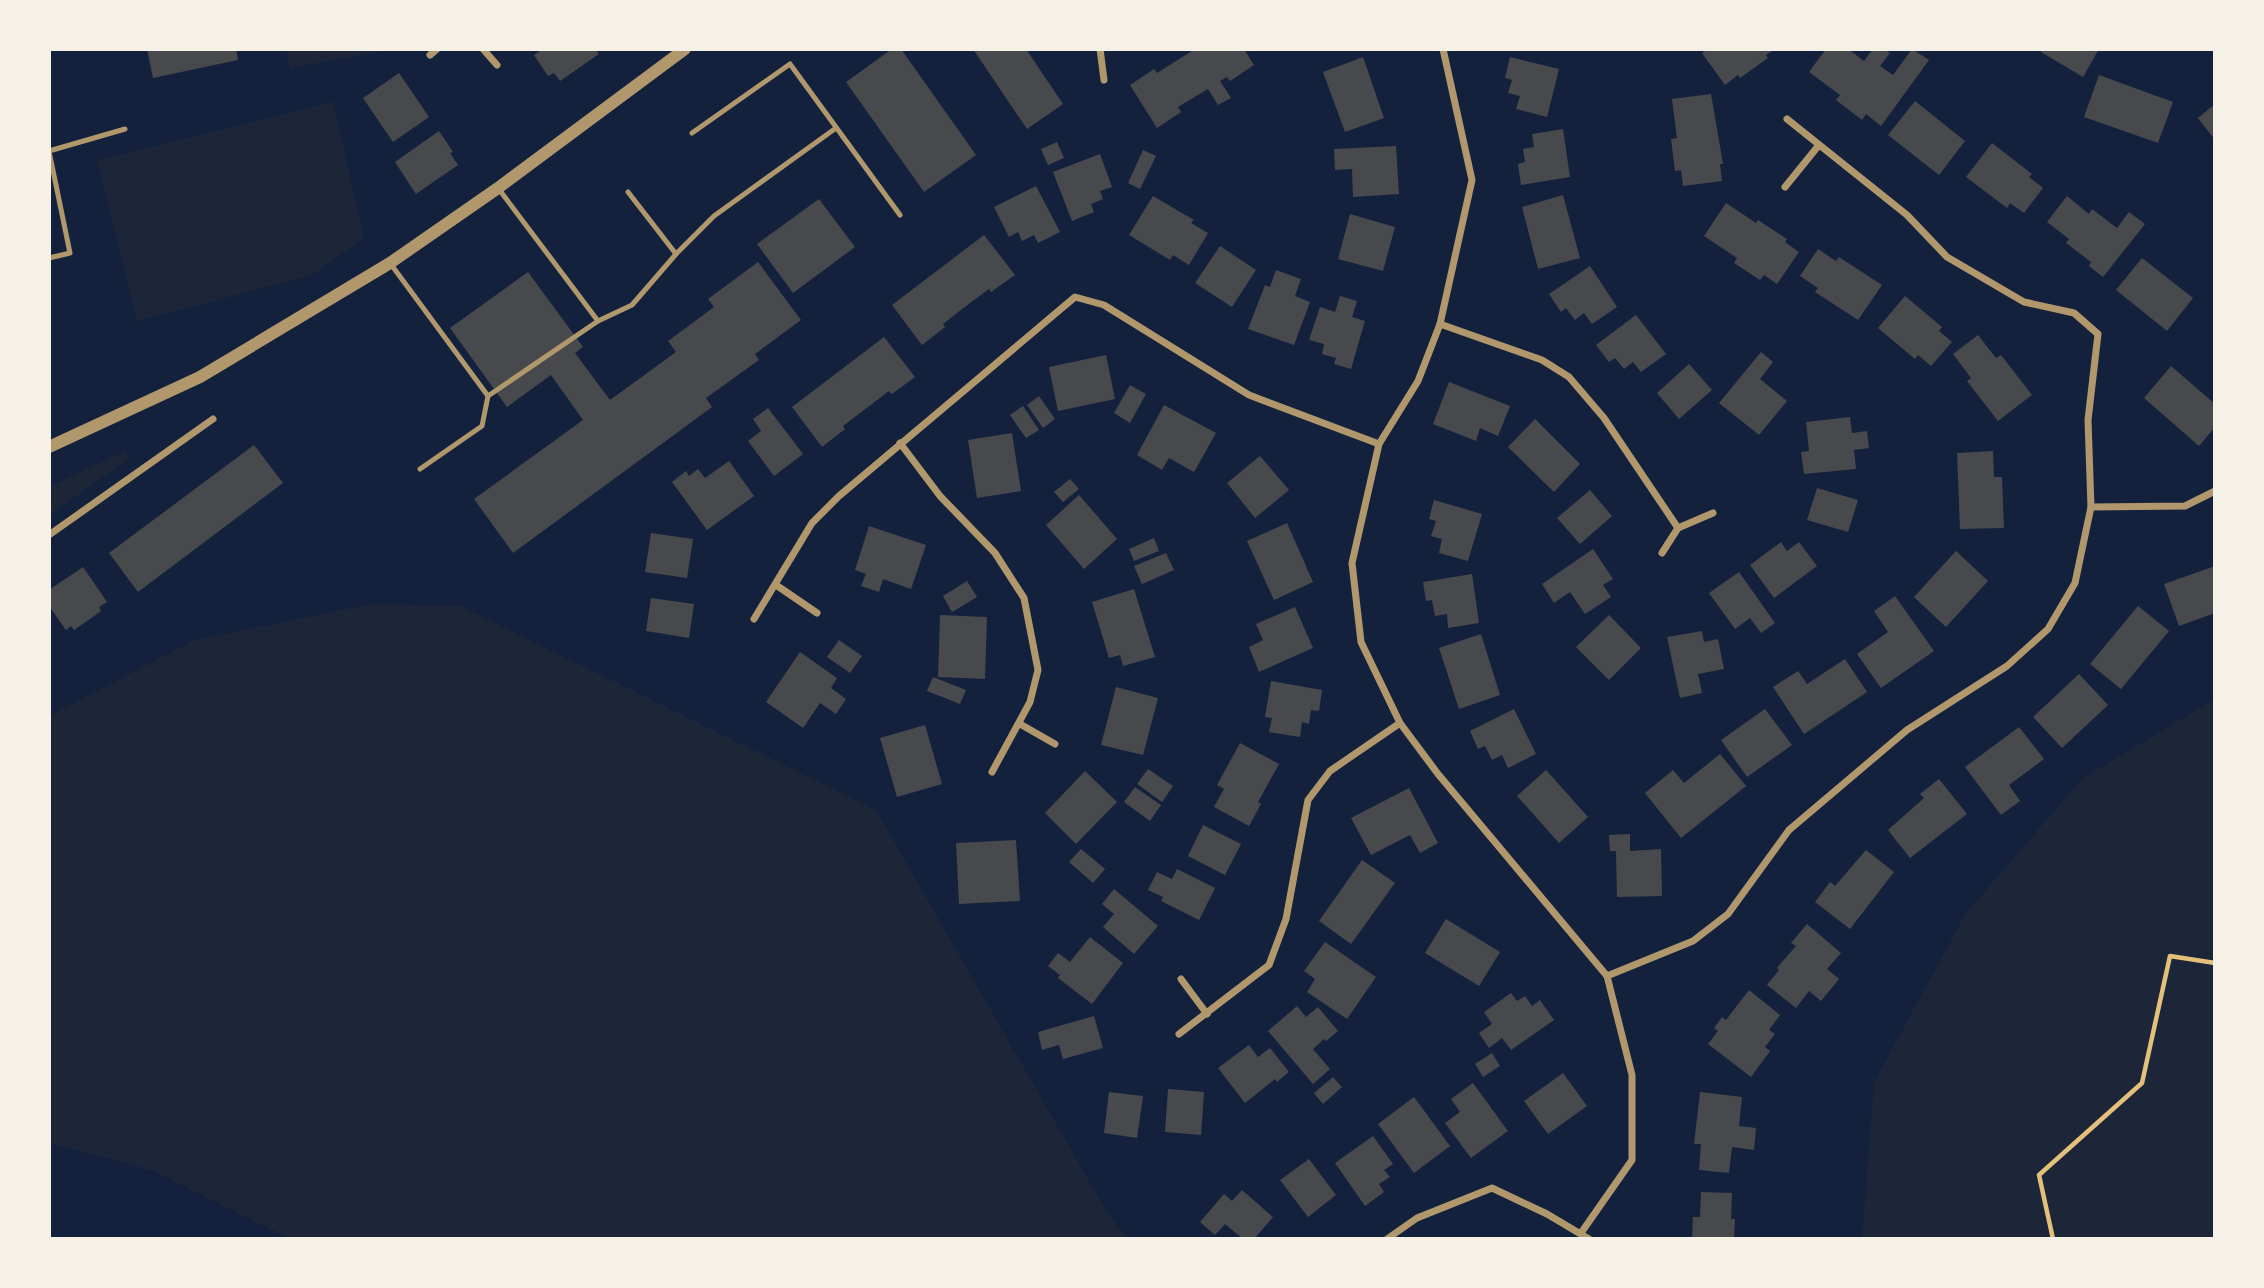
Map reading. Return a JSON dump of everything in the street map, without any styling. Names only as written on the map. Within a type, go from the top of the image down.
[{"type":"street","points":[[430,55],[437,49]]},
{"type":"street","points":[[484,49],[497,65]]},
{"type":"street","points":[[49,447],[200,377],[390,262],[498,188],[685,49]]},
{"type":"street","points":[[1100,49],[1104,80]]},
{"type":"street","points":[[1443,49],[1472,180],[1440,324],[1418,382],[1379,444],[1353,563],[1362,642],[1399,723],[1438,774],[1607,976],[1632,1075],[1632,1160],[1581,1233]]},
{"type":"street","points":[[1607,976],[1693,941],[1728,914],[1789,830],[1907,730],[2007,666],[2048,629],[2075,583],[2091,507],[2088,419],[2098,334],[2074,313],[2024,302],[1947,257],[1907,215],[1787,119]]},
{"type":"street","points":[[1785,187],[1819,145]]},
{"type":"street","points":[[754,619],[812,523],[839,496],[1075,297],[1104,306],[1249,395],[1379,444]]},
{"type":"street","points":[[1440,324],[1542,360],[1569,377],[1604,418],[1678,528]]},
{"type":"street","points":[[49,535],[213,419]]},
{"type":"street","points":[[901,443],[940,496],[995,553],[1024,598],[1038,670],[1030,702],[992,772]]},
{"type":"street","points":[[2091,507],[2185,506],[2215,491]]},
{"type":"street","points":[[1662,554],[1678,528],[1713,513]]},
{"type":"street","points":[[776,585],[817,613]]},
{"type":"street","points":[[1180,1034],[1269,965],[1286,919],[1308,800],[1330,771],[1399,723]]},
{"type":"street","points":[[1020,724],[1055,744]]},
{"type":"street","points":[[1181,979],[1207,1014]]},
{"type":"street","points":[[1387,1239],[1417,1218],[1492,1188],[1589,1239]]},
{"type":"lane","points":[[692,133],[790,64],[900,215]]},
{"type":"lane","points":[[420,469],[482,426],[488,396],[598,321],[632,304],[714,216],[836,128]]},
{"type":"lane","points":[[49,258],[70,253],[49,151],[125,129]]},
{"type":"lane","points":[[498,188],[598,321]]},
{"type":"lane","points":[[628,192],[676,254]]},
{"type":"lane","points":[[390,262],[488,396]]},
{"type":"path","points":[[2053,1239],[2039,1175],[2142,1083],[2170,956],[2215,963]]},
{"type":"shaded area","points":[[286,49],[394,49],[290,68]]},
{"type":"shaded area","points":[[333,102],[364,238],[312,275],[137,321],[97,160]]},
{"type":"shaded area","points":[[125,451],[130,458],[49,515],[49,487]]},
{"type":"shaded area","points":[[372,604],[460,606],[876,810],[1108,1214],[1128,1239],[291,1239],[154,1171],[49,1143],[49,716],[195,640]]},
{"type":"shaded area","points":[[2215,699],[2215,1239],[1862,1239],[1874,1082],[1966,913],[2082,779]]},
{"type":"building","points":[[147,49],[236,49],[238,60],[153,78]]},
{"type":"building","points":[[543,49],[595,49],[599,54],[560,81],[554,73],[548,76],[534,55]]},
{"type":"building","points":[[892,49],[901,49],[976,155],[924,192],[846,82]]},
{"type":"building","points":[[973,49],[1026,49],[1063,104],[1027,129]]},
{"type":"building","points":[[1195,49],[1244,49],[1254,65],[1230,81],[1227,77],[1220,81],[1231,98],[1218,105],[1208,89],[1178,107],[1181,112],[1157,128],[1130,85],[1154,69],[1157,73]]},
{"type":"building","points":[[1708,49],[1775,49],[1766,55],[1768,58],[1725,85],[1702,53]]},
{"type":"building","points":[[1826,49],[1848,49],[1864,61],[1873,49],[1884,49],[1890,53],[1880,66],[1893,75],[1912,49],[1929,60],[1881,126],[1866,114],[1862,120],[1836,100],[1840,95],[1809,72]]},
{"type":"building","points":[[2042,49],[2099,49],[2083,77],[2041,52]]},
{"type":"building","points":[[1363,57],[1384,118],[1345,132],[1323,72]]},
{"type":"building","points":[[1510,57],[1559,69],[1547,117],[1516,109],[1520,96],[1508,93],[1512,80],[1505,78]]},
{"type":"building","points":[[399,73],[429,117],[393,142],[363,98]]},
{"type":"building","points":[[2099,75],[2173,102],[2158,143],[2084,117]]},
{"type":"building","points":[[1711,94],[1723,164],[1720,164],[1722,181],[1683,186],[1681,170],[1675,171],[1671,139],[1677,138],[1672,99]]},
{"type":"building","points":[[1915,101],[1965,141],[1939,175],[1888,135]]},
{"type":"building","points":[[2215,104],[2215,140],[2198,118]]},
{"type":"building","points":[[1563,129],[1570,177],[1521,185],[1518,164],[1525,162],[1523,149],[1534,147],[1532,134]]},
{"type":"building","points":[[439,131],[458,165],[416,194],[395,162]]},
{"type":"building","points":[[1057,142],[1064,158],[1048,165],[1041,149]]},
{"type":"building","points":[[1992,143],[2032,174],[2029,177],[2043,188],[2024,213],[2010,203],[2007,208],[1966,177]]},
{"type":"building","points":[[1396,146],[1399,194],[1353,197],[1352,169],[1335,170],[1334,149]]},
{"type":"building","points":[[1143,150],[1156,156],[1140,189],[1128,183]]},
{"type":"building","points":[[1100,154],[1112,187],[1100,191],[1103,199],[1091,204],[1094,212],[1072,221],[1053,172]]},
{"type":"building","points":[[1036,186],[1060,232],[1038,243],[1034,235],[1022,241],[1018,232],[1009,237],[994,207]]},
{"type":"building","points":[[1563,195],[1580,258],[1538,269],[1522,207]]},
{"type":"building","points":[[1153,196],[1194,220],[1191,223],[1208,233],[1189,265],[1173,255],[1170,260],[1129,235]]},
{"type":"building","points":[[2067,196],[2089,214],[2092,209],[2117,228],[2129,212],[2145,224],[2103,277],[2089,266],[2091,262],[2066,243],[2069,239],[2047,222]]},
{"type":"building","points":[[819,199],[855,247],[793,293],[757,244]]},
{"type":"building","points":[[1726,203],[1787,239],[1785,242],[1799,252],[1777,284],[1764,275],[1760,280],[1734,263],[1737,258],[1704,236]]},
{"type":"building","points":[[1350,214],[1395,227],[1383,271],[1338,259]]},
{"type":"building","points":[[984,235],[1015,275],[966,306],[922,345],[892,305]]},
{"type":"building","points":[[1220,246],[1256,270],[1232,307],[1195,283]]},
{"type":"building","points":[[1818,249],[1836,261],[1839,257],[1882,285],[1858,320],[1815,292],[1818,288],[1800,276]]},
{"type":"building","points":[[2142,258],[2193,298],[2167,331],[2116,290]]},
{"type":"building","points":[[758,262],[801,320],[755,354],[759,360],[706,398],[712,407],[513,553],[474,499],[583,420],[551,375],[507,407],[450,328],[528,272],[583,347],[575,353],[610,400],[676,352],[668,341],[714,307],[708,299]]},
{"type":"building","points":[[1590,266],[1617,307],[1592,324],[1584,313],[1575,320],[1566,308],[1561,312],[1549,294]]},
{"type":"building","points":[[1276,270],[1301,279],[1295,296],[1310,302],[1294,345],[1248,329],[1265,285],[1270,287]]},
{"type":"building","points":[[1340,296],[1357,301],[1352,317],[1365,321],[1351,369],[1334,364],[1336,358],[1322,354],[1324,344],[1309,340],[1320,307],[1335,312]]},
{"type":"building","points":[[1905,296],[1942,327],[1939,331],[1952,342],[1931,366],[1918,355],[1915,359],[1878,328]]},
{"type":"building","points":[[1636,315],[1666,354],[1641,372],[1633,362],[1624,369],[1615,358],[1609,362],[1596,345]]},
{"type":"building","points":[[1978,335],[1996,358],[2001,355],[2032,395],[1998,421],[1967,381],[1971,378],[1953,354]]},
{"type":"building","points":[[884,337],[915,377],[892,394],[889,391],[843,426],[845,429],[822,447],[792,407]]},
{"type":"building","points":[[1761,352],[1773,362],[1760,379],[1787,401],[1759,435],[1719,403]]},
{"type":"building","points":[[1106,355],[1115,399],[1058,411],[1049,367]]},
{"type":"building","points":[[1689,364],[1712,390],[1679,419],[1657,393]]},
{"type":"building","points":[[2171,366],[2215,404],[2215,427],[2199,446],[2144,398]]},
{"type":"building","points":[[1449,382],[1510,406],[1498,436],[1480,428],[1476,441],[1433,424]]},
{"type":"building","points":[[1130,385],[1146,394],[1130,423],[1114,413]]},
{"type":"building","points":[[1039,396],[1055,419],[1043,428],[1027,405]]},
{"type":"building","points":[[1164,405],[1216,433],[1194,472],[1169,458],[1162,470],[1137,455]]},
{"type":"building","points":[[1023,406],[1039,430],[1026,438],[1010,415]]},
{"type":"building","points":[[768,408],[803,454],[774,476],[748,441],[761,431],[753,419]]},
{"type":"building","points":[[1850,417],[1852,433],[1867,431],[1869,448],[1854,450],[1856,469],[1804,474],[1801,452],[1809,451],[1806,422]]},
{"type":"building","points":[[1535,419],[1580,464],[1554,492],[1508,447]]},
{"type":"building","points":[[1012,433],[1021,491],[977,498],[968,440]]},
{"type":"building","points":[[254,445],[283,483],[138,592],[109,553]]},
{"type":"building","points":[[1993,451],[1994,477],[2002,477],[2004,528],[1960,529],[1957,453]]},
{"type":"building","points":[[1260,456],[1289,490],[1255,518],[1227,483]]},
{"type":"building","points":[[729,461],[754,496],[707,530],[672,482],[686,471],[689,476],[698,469],[705,478]]},
{"type":"building","points":[[1070,479],[1079,489],[1063,502],[1054,492]]},
{"type":"building","points":[[1817,488],[1858,500],[1848,532],[1807,520]]},
{"type":"building","points":[[1590,490],[1612,516],[1580,544],[1557,518]]},
{"type":"building","points":[[1079,495],[1117,539],[1084,569],[1046,525]]},
{"type":"building","points":[[1434,500],[1482,514],[1468,561],[1439,553],[1442,539],[1431,536],[1436,521],[1429,519]]},
{"type":"building","points":[[1287,523],[1313,582],[1274,600],[1247,541]]},
{"type":"building","points":[[869,526],[926,545],[911,589],[883,579],[879,592],[861,586],[866,574],[855,570]]},
{"type":"building","points":[[651,533],[693,539],[687,578],[645,572]]},
{"type":"building","points":[[1154,538],[1159,551],[1134,561],[1129,549]]},
{"type":"building","points":[[1781,542],[1787,551],[1799,542],[1817,566],[1774,598],[1750,565]]},
{"type":"building","points":[[1593,549],[1613,579],[1603,585],[1611,597],[1585,614],[1570,592],[1554,603],[1542,584]]},
{"type":"building","points":[[1956,551],[1988,581],[1946,627],[1914,597]]},
{"type":"building","points":[[1166,553],[1174,570],[1142,584],[1134,566]]},
{"type":"building","points":[[2215,566],[2215,613],[2179,626],[2164,584]]},
{"type":"building","points":[[83,567],[107,602],[99,607],[101,611],[74,630],[71,626],[66,630],[49,606],[49,590]]},
{"type":"building","points":[[1739,572],[1775,623],[1761,633],[1750,618],[1735,629],[1709,593]]},
{"type":"building","points":[[1472,574],[1479,623],[1448,628],[1447,614],[1435,616],[1432,600],[1426,601],[1423,582]]},
{"type":"building","points":[[967,581],[977,597],[952,612],[943,596]]},
{"type":"building","points":[[1134,589],[1155,657],[1123,666],[1120,655],[1109,658],[1092,602]]},
{"type":"building","points":[[1895,596],[1934,651],[1881,688],[1857,654],[1888,632],[1874,611]]},
{"type":"building","points":[[651,598],[694,604],[689,638],[646,631]]},
{"type":"building","points":[[2138,606],[2169,631],[2121,689],[2090,664]]},
{"type":"building","points":[[1295,607],[1313,648],[1259,672],[1249,647],[1263,640],[1256,624]]},
{"type":"building","points":[[940,615],[987,617],[985,679],[938,677]]},
{"type":"building","points":[[1609,615],[1641,648],[1609,680],[1576,647]]},
{"type":"building","points":[[1702,631],[1704,642],[1718,639],[1724,669],[1698,674],[1702,693],[1680,698],[1667,637]]},
{"type":"building","points":[[1481,634],[1500,695],[1459,709],[1439,648]]},
{"type":"building","points":[[839,640],[862,656],[850,673],[827,657]]},
{"type":"building","points":[[800,652],[837,678],[831,688],[846,699],[836,714],[820,703],[803,728],[766,702]]},
{"type":"building","points":[[1845,659],[1867,692],[1804,734],[1773,687],[1798,671],[1807,684]]},
{"type":"building","points":[[2079,674],[2108,705],[2062,748],[2033,717]]},
{"type":"building","points":[[933,677],[966,690],[960,704],[927,691]]},
{"type":"building","points":[[1271,681],[1322,690],[1319,711],[1311,710],[1309,724],[1302,722],[1300,737],[1269,732],[1272,718],[1265,717]]},
{"type":"building","points":[[1116,687],[1158,698],[1143,755],[1101,745]]},
{"type":"building","points":[[1514,709],[1536,754],[1508,768],[1502,755],[1492,760],[1485,746],[1478,749],[1470,731]]},
{"type":"building","points":[[1765,709],[1792,745],[1747,777],[1721,740]]},
{"type":"building","points":[[925,725],[942,784],[897,797],[880,738]]},
{"type":"building","points":[[2019,727],[2044,759],[2009,785],[2020,801],[2001,815],[1965,767]]},
{"type":"building","points":[[1240,743],[1279,764],[1258,802],[1261,804],[1249,826],[1214,807],[1224,789],[1217,785]]},
{"type":"building","points":[[1720,754],[1746,786],[1681,838],[1645,793],[1673,770],[1684,783]]},
{"type":"building","points":[[1148,769],[1173,786],[1162,802],[1137,784]]},
{"type":"building","points":[[1546,770],[1588,817],[1559,843],[1517,796]]},
{"type":"building","points":[[1085,771],[1117,802],[1076,844],[1045,813]]},
{"type":"building","points":[[1939,779],[1967,814],[1910,858],[1888,830],[1924,798],[1920,794]]},
{"type":"building","points":[[1135,787],[1161,805],[1150,821],[1124,802]]},
{"type":"building","points":[[1409,788],[1438,843],[1420,853],[1410,835],[1371,855],[1351,818]]},
{"type":"building","points":[[1203,825],[1241,844],[1225,875],[1188,856]]},
{"type":"building","points":[[1630,834],[1630,851],[1661,849],[1662,896],[1617,897],[1616,851],[1610,851],[1609,835]]},
{"type":"building","points":[[1016,840],[1020,901],[959,904],[956,843]]},
{"type":"building","points":[[1081,849],[1105,869],[1093,883],[1069,862]]},
{"type":"building","points":[[1866,850],[1894,872],[1850,929],[1815,902],[1830,882],[1835,886]]},
{"type":"building","points":[[1362,860],[1395,883],[1351,944],[1319,921]]},
{"type":"building","points":[[1177,869],[1215,888],[1199,920],[1161,901],[1163,897],[1148,890],[1157,872],[1172,879]]},
{"type":"building","points":[[1114,889],[1158,926],[1134,954],[1103,927],[1114,914],[1102,904]]},
{"type":"building","points":[[1446,919],[1500,952],[1479,986],[1425,953]]},
{"type":"building","points":[[1807,924],[1841,953],[1827,969],[1839,979],[1821,1001],[1809,991],[1796,1008],[1767,985],[1779,970],[1777,968],[1796,946],[1791,943]]},
{"type":"building","points":[[1090,937],[1123,963],[1092,1004],[1058,978],[1060,975],[1048,966],[1058,953],[1070,962]]},
{"type":"building","points":[[1325,942],[1376,977],[1347,1019],[1307,992],[1315,979],[1304,971]]},
{"type":"building","points":[[1749,990],[1780,1015],[1769,1030],[1775,1034],[1765,1047],[1770,1051],[1751,1077],[1708,1044],[1718,1031],[1714,1028],[1722,1017],[1726,1020]]},
{"type":"building","points":[[1511,993],[1517,1001],[1525,996],[1532,1006],[1540,1000],[1554,1020],[1511,1050],[1502,1038],[1489,1048],[1479,1033],[1492,1024],[1484,1012]]},
{"type":"building","points":[[1297,1006],[1306,1017],[1318,1007],[1338,1031],[1313,1049],[1330,1069],[1313,1084],[1268,1031]]},
{"type":"building","points":[[1094,1016],[1103,1048],[1063,1059],[1059,1045],[1042,1050],[1038,1032]]},
{"type":"building","points":[[1249,1045],[1258,1057],[1270,1048],[1289,1072],[1277,1082],[1275,1079],[1245,1103],[1218,1068]]},
{"type":"building","points":[[1492,1053],[1500,1066],[1483,1077],[1475,1064]]},
{"type":"building","points":[[1563,1073],[1587,1106],[1548,1134],[1524,1101]]},
{"type":"building","points":[[1333,1077],[1342,1087],[1323,1104],[1314,1093]]},
{"type":"building","points":[[1473,1083],[1508,1131],[1471,1158],[1445,1123],[1460,1112],[1451,1099]]},
{"type":"building","points":[[1168,1089],[1204,1092],[1201,1135],[1165,1132]]},
{"type":"building","points":[[1109,1092],[1143,1096],[1137,1138],[1104,1133]]},
{"type":"building","points":[[1700,1092],[1742,1097],[1739,1126],[1756,1128],[1754,1150],[1732,1147],[1729,1173],[1699,1170],[1701,1144],[1694,1144]]},
{"type":"building","points":[[1414,1097],[1450,1146],[1414,1173],[1378,1124]]},
{"type":"building","points":[[1373,1136],[1393,1164],[1384,1170],[1390,1177],[1379,1184],[1384,1192],[1365,1206],[1335,1163]]},
{"type":"building","points":[[1309,1159],[1336,1195],[1308,1217],[1280,1180]]},
{"type":"building","points":[[1242,1190],[1273,1217],[1254,1239],[1243,1239],[1225,1224],[1215,1235],[1200,1222],[1224,1194],[1232,1201]]},
{"type":"building","points":[[1701,1192],[1732,1193],[1731,1219],[1735,1219],[1734,1239],[1692,1239],[1693,1217],[1700,1217]]}]
